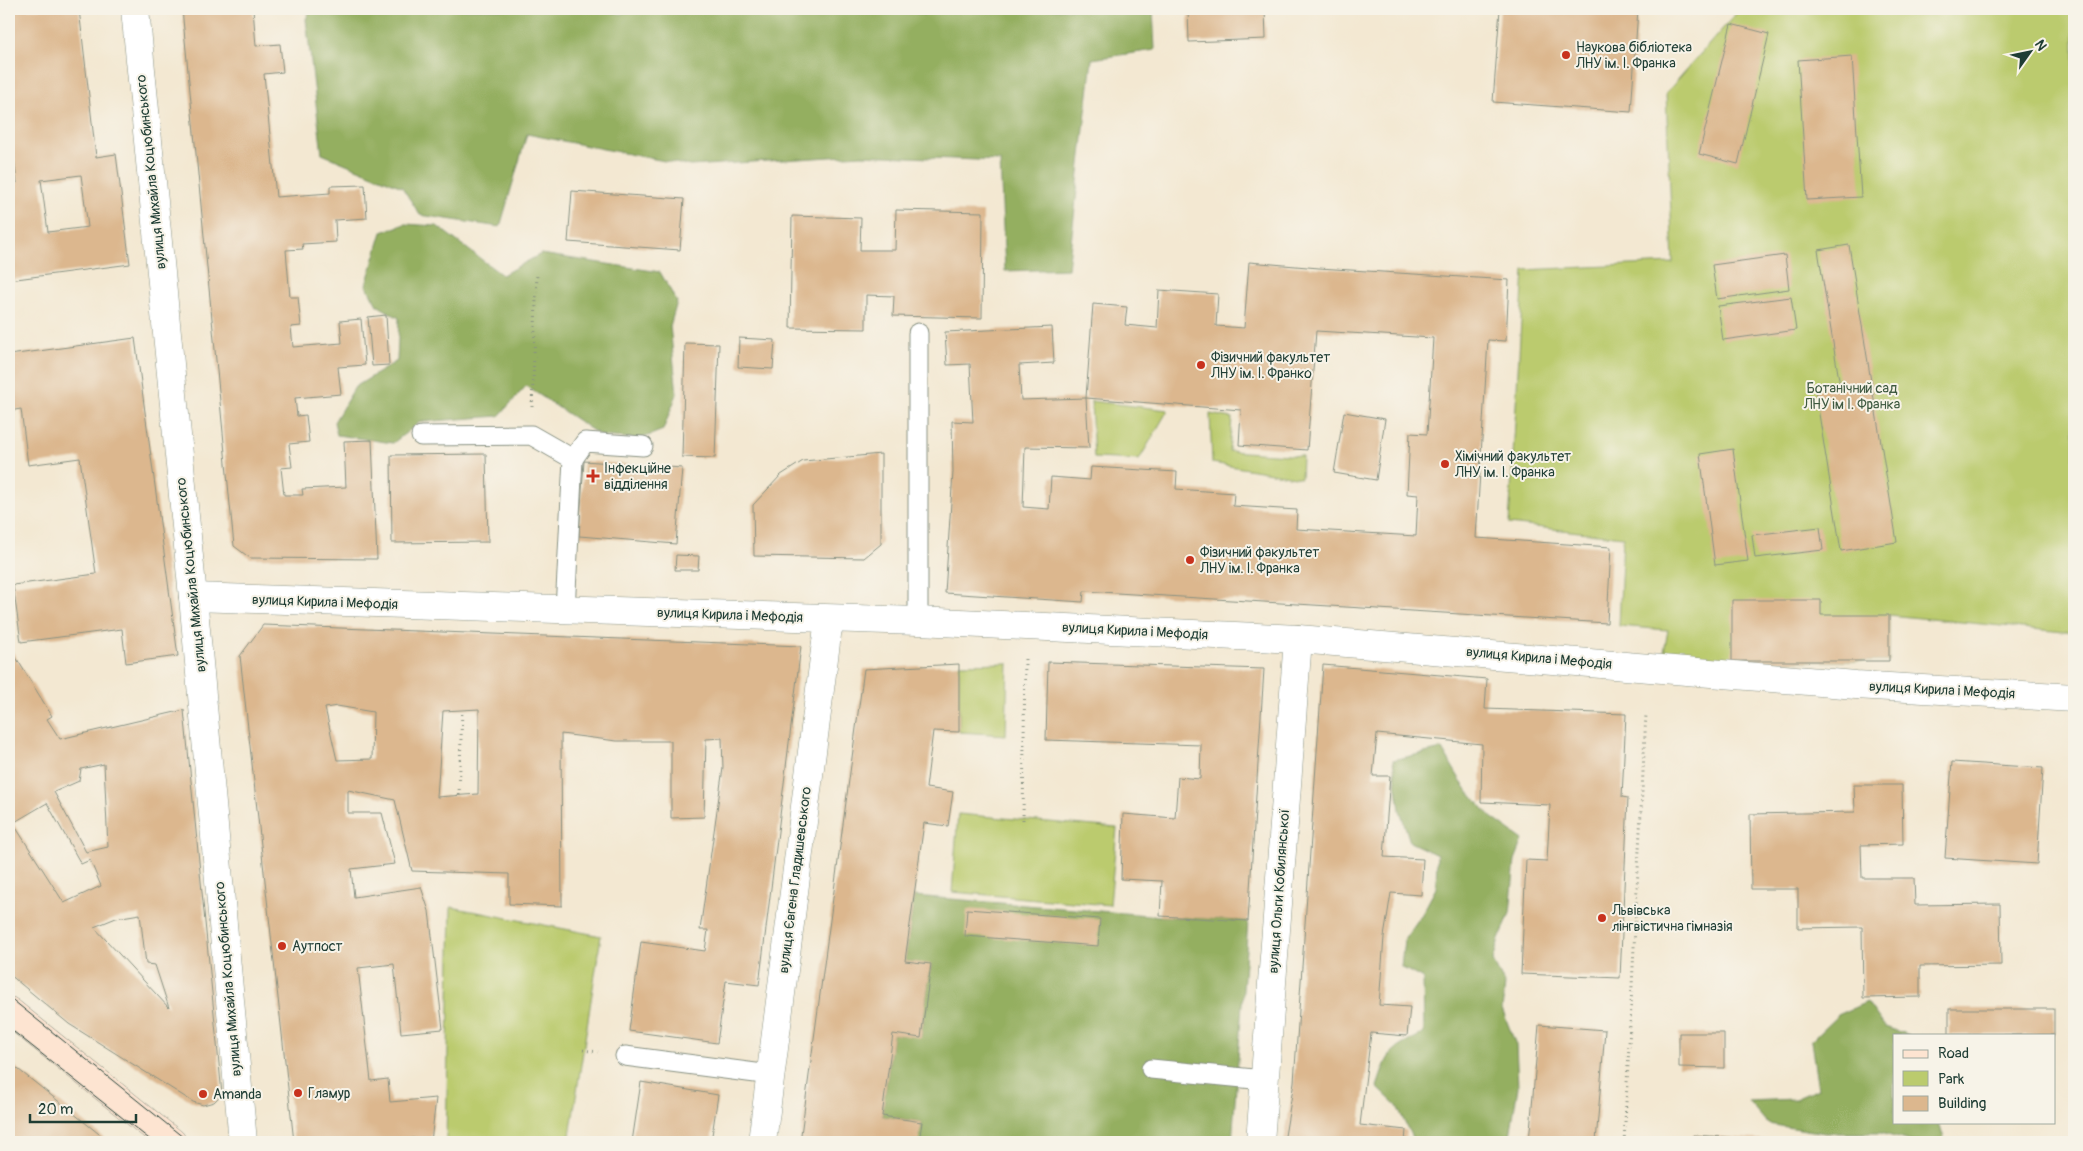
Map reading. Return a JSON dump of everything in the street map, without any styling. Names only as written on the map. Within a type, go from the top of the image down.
[{"type":"main road","points":[[9,1010],[172,1142]]},
{"type":"street","name":"вулиця Михайла Коцюбинського","points":[[135,9],[244,1142]]},
{"type":"street","name":"вулиця Кирила і Мефодія","points":[[193,597],[918,621],[1298,639],[1856,685],[2074,698]]},
{"type":"street","name":"вулиця Євгена Гладишевського","points":[[762,1142],[829,618]]},
{"type":"street","name":"вулиця Ольги Кобилянської","points":[[1260,1142],[1298,639]]},
{"type":"lane","points":[[918,333],[918,621]]},
{"type":"lane","points":[[422,436],[531,435],[574,459]]},
{"type":"lane","points":[[565,610],[574,459],[585,442],[643,446]]},
{"type":"lane","points":[[625,1056],[770,1075]]},
{"type":"lane","points":[[1151,1069],[1264,1080]]},
{"type":"path","points":[[531,435],[537,274]]},
{"type":"path","points":[[1023,820],[1025,653]]},
{"type":"path","points":[[459,795],[462,710]]},
{"type":"path","points":[[1624,1142],[1646,714]]},
{"type":"green space","points":[[311,9],[595,9],[621,14],[630,9],[903,9],[923,15],[933,9],[1153,9],[1155,50],[1092,59],[1068,269],[1005,271],[1000,161],[861,155],[690,166],[527,134],[500,227],[420,215],[402,187],[322,154],[306,19]]},
{"type":"green space","name":"Ботанічний сад ЛНУ ім І. Франка","points":[[1740,9],[2074,9],[2074,633],[1889,615],[1889,661],[1732,661],[1663,658],[1668,630],[1619,626],[1623,537],[1509,524],[1524,270],[1673,263],[1666,93]]},
{"type":"green space","points":[[405,224],[437,226],[502,275],[541,254],[660,272],[677,302],[670,326],[677,394],[663,430],[640,439],[601,436],[526,386],[499,416],[420,422],[393,443],[337,435],[334,422],[355,387],[397,361],[399,318],[377,305],[366,285],[382,232]]},
{"type":"green space","points":[[1091,401],[1168,410],[1139,460],[1094,458]]},
{"type":"green space","points":[[1210,414],[1232,418],[1229,451],[1302,456],[1301,478],[1212,463]]},
{"type":"green space","points":[[1008,663],[1006,735],[959,732],[959,664]]},
{"type":"green space","points":[[1442,749],[1465,788],[1491,817],[1523,840],[1515,860],[1510,913],[1498,942],[1493,961],[1505,985],[1502,1009],[1516,1045],[1518,1087],[1509,1142],[1414,1142],[1397,1106],[1377,1087],[1392,1052],[1424,1033],[1423,979],[1401,967],[1404,940],[1422,914],[1436,888],[1437,855],[1410,842],[1400,810],[1393,760]]},
{"type":"green space","points":[[958,814],[1117,828],[1110,905],[952,892]]},
{"type":"green space","points":[[914,896],[1160,916],[1248,921],[1232,1142],[919,1142],[922,1122],[882,1116],[893,1034],[921,1037],[931,965],[905,961]]},
{"type":"green space","points":[[451,907],[601,936],[569,1142],[446,1142]]},
{"type":"green space","points":[[1867,1002],[1885,1027],[1906,1034],[1893,1034],[1893,1124],[1940,1124],[1945,1142],[1912,1142],[1881,1133],[1825,1133],[1768,1124],[1748,1101],[1795,1099],[1818,1089],[1811,1041],[1838,1015]]},
{"type":"building","points":[[9,9],[79,9],[96,157],[116,154],[130,264],[9,280],[9,184],[17,183],[9,114]],"holes":[[[81,175],[88,227],[48,232],[41,180]]]},
{"type":"building","points":[[182,9],[253,9],[256,46],[280,44],[283,72],[264,74],[276,197],[330,193],[330,186],[365,185],[367,218],[335,220],[336,242],[302,244],[303,249],[286,250],[290,297],[298,297],[301,326],[291,327],[293,347],[342,343],[340,321],[361,319],[365,365],[338,367],[341,394],[295,398],[297,416],[306,415],[309,442],[289,444],[292,467],[281,468],[284,495],[303,495],[302,489],[346,487],[344,441],[372,440],[377,559],[250,558],[234,546]]},
{"type":"building","points":[[1188,9],[1265,9],[1266,39],[1189,42]]},
{"type":"building","name":"Наукова бібліотека ЛНУ ім. І. Франка","points":[[1500,9],[1638,9],[1631,112],[1493,102]]},
{"type":"building","points":[[1731,24],[1769,34],[1738,164],[1699,154]]},
{"type":"building","points":[[1852,56],[1861,197],[1807,200],[1798,60]]},
{"type":"building","points":[[572,191],[684,199],[680,250],[568,242]]},
{"type":"building","points":[[896,210],[983,212],[982,318],[893,316],[894,296],[866,295],[866,329],[790,328],[792,216],[861,218],[860,250],[895,250]]},
{"type":"building","points":[[1849,245],[1897,542],[1841,551],[1815,389],[1840,386],[1818,250]]},
{"type":"building","points":[[1785,255],[1789,289],[1717,299],[1712,265]]},
{"type":"building","points":[[1249,262],[1509,280],[1506,341],[1488,340],[1476,538],[1611,547],[1607,623],[1084,591],[1083,602],[945,593],[953,472],[952,421],[973,422],[970,364],[947,365],[945,332],[1052,327],[1054,363],[1019,365],[1021,400],[1086,398],[1093,304],[1127,307],[1125,325],[1157,328],[1159,290],[1218,294],[1216,326],[1244,328]],"holes":[[[1316,331],[1433,338],[1427,434],[1410,433],[1407,494],[1418,495],[1416,536],[1296,529],[1297,510],[1233,506],[1234,493],[1176,489],[1177,472],[1091,467],[1090,480],[1051,477],[1049,509],[1023,507],[1025,447],[1089,448],[1086,398],[1241,410],[1239,445],[1307,450]]]},
{"type":"building","points":[[1791,297],[1796,330],[1723,340],[1718,306]]},
{"type":"building","points":[[386,315],[389,365],[372,366],[368,317]]},
{"type":"building","points":[[135,338],[178,656],[126,663],[122,629],[21,642],[13,585],[96,574],[80,458],[28,465],[21,409],[9,411],[9,355]]},
{"type":"building","points":[[739,338],[775,340],[773,369],[738,367]]},
{"type":"building","points":[[685,343],[719,344],[715,458],[682,457]]},
{"type":"building","points":[[1344,412],[1385,419],[1376,480],[1334,473]]},
{"type":"building","points":[[1733,449],[1748,561],[1715,565],[1700,454]]},
{"type":"building","points":[[486,454],[488,542],[392,543],[391,455]]},
{"type":"building","points":[[881,454],[881,544],[864,558],[754,556],[753,505],[781,475],[803,461]]},
{"type":"building","points":[[584,461],[682,468],[676,544],[579,536]]},
{"type":"building","points":[[1820,527],[1823,550],[1755,558],[1752,535]]},
{"type":"building","points":[[676,555],[699,556],[698,570],[675,570]]},
{"type":"building","points":[[1732,600],[1821,600],[1821,615],[1889,615],[1889,661],[1732,661]]},
{"type":"building","points":[[263,625],[801,646],[759,985],[726,981],[717,1043],[629,1031],[641,942],[705,951],[708,930],[700,930],[723,768],[722,738],[706,739],[704,817],[671,818],[671,741],[617,741],[561,734],[562,906],[509,904],[509,874],[412,871],[395,800],[348,790],[348,813],[382,813],[395,864],[351,869],[354,897],[421,887],[429,911],[443,1029],[401,1033],[394,964],[358,968],[371,1081],[388,1079],[390,1102],[436,1098],[431,1142],[414,1142],[414,1138],[382,1142],[294,1142],[240,656]],"holes":[[[337,706],[373,712],[372,759],[337,760],[325,708]],[[479,709],[478,794],[437,797],[443,711]]]},
{"type":"building","points":[[9,646],[52,716],[47,719],[60,739],[184,710],[222,1094],[214,1102],[203,1105],[193,1102],[69,1024],[9,974]],"holes":[[[104,764],[108,847],[86,852],[54,792],[79,781],[81,769]],[[47,803],[81,864],[90,860],[101,886],[64,903],[13,823]],[[140,914],[146,964],[155,965],[169,1008],[94,927],[116,918]]]},
{"type":"building","points":[[1048,662],[1264,669],[1248,921],[1160,916],[1162,881],[1121,879],[1123,814],[1175,818],[1178,777],[1200,779],[1201,745],[1046,740]]},
{"type":"building","points":[[959,664],[959,732],[933,731],[926,788],[953,792],[948,826],[924,823],[905,961],[931,964],[921,1038],[893,1034],[882,1116],[922,1122],[919,1142],[800,1142],[864,669]]},
{"type":"building","points":[[1323,665],[1487,679],[1485,709],[1626,714],[1622,797],[1628,798],[1620,978],[1521,974],[1526,860],[1547,861],[1550,805],[1481,802],[1482,744],[1377,734],[1373,776],[1390,776],[1384,857],[1423,859],[1421,895],[1391,893],[1384,937],[1379,1005],[1410,1007],[1407,1036],[1371,1033],[1360,1125],[1406,1130],[1405,1142],[1284,1142],[1294,1082]]},
{"type":"building","points":[[1952,762],[2043,768],[2037,864],[1945,858]]},
{"type":"building","points":[[1854,785],[1902,785],[1903,844],[1861,845],[1862,878],[1914,878],[1915,905],[2000,904],[2001,965],[1920,966],[1920,997],[1863,998],[1862,927],[1798,928],[1798,889],[1751,889],[1750,814],[1855,812]]},
{"type":"building","points":[[967,909],[1100,919],[1098,946],[965,936]]},
{"type":"building","points":[[1949,1009],[2054,1009],[2054,1034],[1949,1034]]},
{"type":"building","points":[[1539,1025],[1605,1030],[1596,1142],[1529,1142]]},
{"type":"building","points":[[1679,1033],[1724,1033],[1724,1068],[1679,1067]]},
{"type":"building","points":[[9,1062],[62,1104],[109,1142],[9,1142]]},
{"type":"building","points":[[641,1082],[718,1095],[711,1142],[632,1142]]},
{"type":"building","points":[[1693,1135],[1787,1141],[1787,1142],[1692,1142]]},
{"type":"tram line","points":[[9,997],[189,1142]]},
{"type":"tram line","points":[[9,1028],[153,1142]]},
{"type":"place","name":"Наукова бібліотека ЛНУ ім. І. Франка","points":[[1566,55]]},
{"type":"place","name":"Фізичний факультет ЛНУ ім. І. Франко","points":[[1201,365]]},
{"type":"place","name":"Хімічний факультет ЛНУ ім. І. Франка","points":[[1445,464]]},
{"type":"place","name":"Інфекційне відділення","points":[[593,476]]},
{"type":"place","name":"Фізичний факультет ЛНУ ім. І. Франка","points":[[1190,560]]},
{"type":"place","name":"Львівська лінгвістична гімназія","points":[[1602,918]]},
{"type":"place","name":"Аутпост","points":[[282,946]]},
{"type":"place","name":"Гламур","points":[[298,1093]]},
{"type":"place","name":"Amanda","points":[[203,1094]]}]
